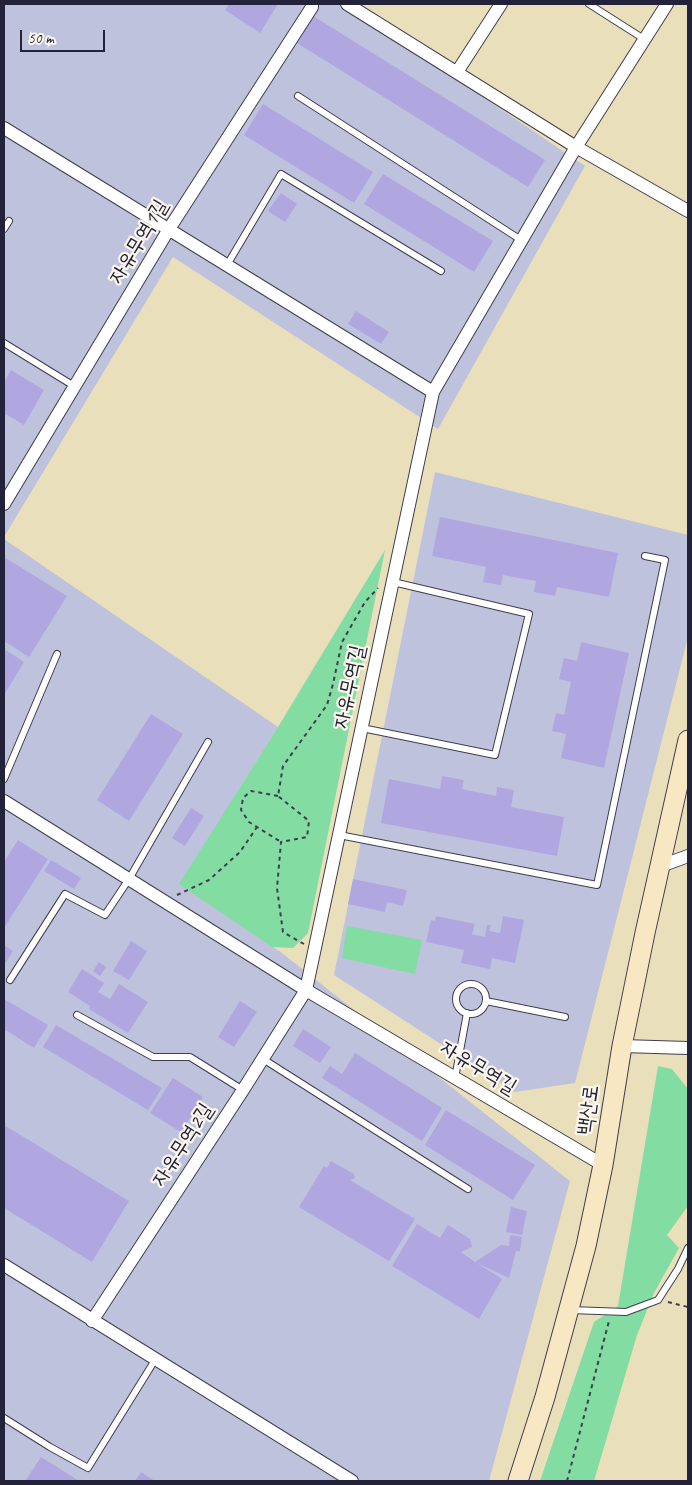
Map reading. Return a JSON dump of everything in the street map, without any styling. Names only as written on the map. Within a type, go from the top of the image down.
[{"type":"main road","name":"백산로","points":[[518,1481],[545,1397],[586,1246],[603,1165],[622,1046],[688,740]]},
{"type":"street","name":"자유무역1길","points":[[4,504],[169,229],[312,4]]},
{"type":"street","points":[[347,4],[576,147],[688,211]]},
{"type":"street","points":[[457,72],[501,4]]},
{"type":"street","name":"자유무역길","points":[[306,990],[433,392],[576,147],[666,4]]},
{"type":"street","points":[[4,128],[433,392]]},
{"type":"street","name":"자유무역길","points":[[4,801],[306,990],[603,1165]]},
{"type":"street","points":[[661,866],[688,856]]},
{"type":"street","name":"자유무역2길","points":[[92,1321],[306,990]]},
{"type":"street","points":[[622,1046],[688,1048]]},
{"type":"street","points":[[4,1265],[352,1481]]},
{"type":"lane","points":[[589,4],[644,39]]},
{"type":"lane","points":[[298,96],[522,240]]},
{"type":"lane","points":[[227,265],[281,174],[441,271]]},
{"type":"lane","points":[[4,229],[9,221]]},
{"type":"lane","points":[[4,343],[74,386]]},
{"type":"lane","points":[[339,835],[597,884],[664,560],[644,556]]},
{"type":"lane","points":[[362,728],[495,755],[529,614],[393,582]]},
{"type":"lane","points":[[4,779],[57,654]]},
{"type":"lane","points":[[10,980],[65,894],[105,915],[129,879],[208,742]]},
{"type":"lane","points":[[472,984],[484,992],[486,1001],[481,1010],[472,1014],[459,1008],[456,999],[462,986],[472,984]]},
{"type":"lane","points":[[486,1001],[565,1017]]},
{"type":"lane","points":[[455,1078],[467,1013]]},
{"type":"lane","points":[[78,1016],[153,1057],[190,1057],[243,1090]]},
{"type":"lane","points":[[262,1059],[468,1189]]},
{"type":"lane","points":[[569,1310],[626,1312],[658,1300],[678,1269],[688,1248]]},
{"type":"lane","points":[[4,1418],[88,1468],[155,1360]]},
{"type":"path","points":[[278,796],[283,766],[327,705],[342,642],[364,602],[380,586],[393,582]]},
{"type":"path","points":[[251,791],[278,796],[309,821],[307,837],[281,842],[249,822],[241,810],[243,798],[251,791]]},
{"type":"path","points":[[164,901],[209,880],[240,852],[257,827]]},
{"type":"path","points":[[281,842],[277,888],[283,932],[314,950]]},
{"type":"path","points":[[658,1300],[688,1307]]},
{"type":"path","points":[[567,1481],[612,1312]]},
{"type":"shaded area","points":[[4,4],[345,4],[585,166],[438,429],[173,257],[4,537]]},
{"type":"shaded area","points":[[435,472],[688,535],[688,637],[575,1083],[515,1092],[334,975]]},
{"type":"shaded area","points":[[4,539],[278,727],[180,884],[282,953],[570,1181],[489,1481],[4,1481]]},
{"type":"green space","points":[[385,550],[308,933],[293,948],[272,947],[179,884],[278,727]]},
{"type":"green space","points":[[347,926],[422,940],[415,974],[342,958]]},
{"type":"green space","points":[[658,1066],[672,1069],[688,1089],[688,1206],[667,1235],[679,1248],[654,1293],[637,1335],[594,1481],[540,1481],[594,1322],[618,1306]]},
{"type":"building","points":[[229,4],[278,4],[260,33],[225,10]]},
{"type":"building","points":[[313,16],[545,160],[528,187],[297,43]]},
{"type":"building","points":[[263,104],[373,172],[354,203],[244,135]]},
{"type":"building","points":[[383,174],[493,241],[474,272],[364,204]]},
{"type":"building","points":[[281,193],[297,204],[285,222],[268,211]]},
{"type":"building","points":[[356,311],[389,332],[381,344],[348,324]]},
{"type":"building","points":[[11,370],[44,390],[24,425],[4,413],[4,382]]},
{"type":"building","points":[[440,517],[618,553],[609,597],[557,587],[555,596],[534,592],[536,581],[503,575],[501,585],[483,582],[486,567],[432,556]]},
{"type":"building","points":[[4,557],[67,596],[29,657],[4,641]]},
{"type":"building","points":[[581,642],[629,653],[604,768],[561,758],[566,734],[552,731],[556,713],[564,715],[571,682],[559,679],[564,658],[577,661]]},
{"type":"building","points":[[4,649],[24,662],[4,695]]},
{"type":"building","points":[[151,714],[183,734],[129,821],[97,800]]},
{"type":"building","points":[[442,776],[464,780],[462,789],[496,796],[497,787],[514,790],[511,807],[564,817],[557,856],[381,823],[389,779],[440,789]]},
{"type":"building","points":[[191,808],[204,816],[185,846],[172,838]]},
{"type":"building","points":[[18,840],[48,859],[4,928],[4,862]]},
{"type":"building","points":[[51,860],[81,878],[74,889],[44,871]]},
{"type":"building","points":[[353,879],[407,890],[403,906],[387,902],[385,912],[348,904]]},
{"type":"building","points":[[436,916],[475,924],[472,934],[485,937],[487,925],[491,925],[489,931],[500,933],[503,916],[524,920],[515,963],[492,958],[490,969],[461,963],[464,950],[426,942],[431,920],[435,921]]},
{"type":"building","points":[[131,941],[147,951],[129,980],[113,971]]},
{"type":"building","points":[[4,945],[13,951],[4,965]]},
{"type":"building","points":[[99,962],[106,967],[100,976],[93,971]]},
{"type":"building","points":[[82,969],[104,983],[98,992],[110,999],[119,984],[148,1002],[128,1033],[89,1009],[90,1006],[68,992]]},
{"type":"building","points":[[4,999],[48,1025],[34,1048],[4,1029]]},
{"type":"building","points":[[240,1001],[257,1012],[234,1047],[218,1037]]},
{"type":"building","points":[[56,1025],[162,1088],[148,1110],[43,1047]]},
{"type":"building","points":[[303,1029],[331,1047],[320,1063],[293,1046]]},
{"type":"building","points":[[355,1053],[442,1108],[422,1141],[322,1078],[330,1066],[342,1074]]},
{"type":"building","points":[[173,1078],[203,1097],[181,1132],[150,1113]]},
{"type":"building","points":[[446,1110],[535,1165],[513,1200],[425,1145]]},
{"type":"building","points":[[4,1125],[129,1201],[92,1262],[4,1208]]},
{"type":"building","points":[[331,1161],[354,1174],[355,1178],[350,1180],[415,1219],[389,1261],[299,1207],[324,1166],[327,1168]]},
{"type":"building","points":[[511,1207],[527,1211],[522,1235],[506,1232]]},
{"type":"building","points":[[417,1224],[440,1238],[448,1225],[470,1239],[472,1247],[461,1252],[475,1262],[501,1245],[509,1246],[510,1235],[522,1237],[520,1251],[516,1251],[509,1278],[477,1263],[502,1279],[479,1319],[392,1266]]},
{"type":"building","points":[[41,1457],[79,1481],[25,1481]]},
{"type":"building","points":[[141,1472],[155,1481],[135,1481]]}]
